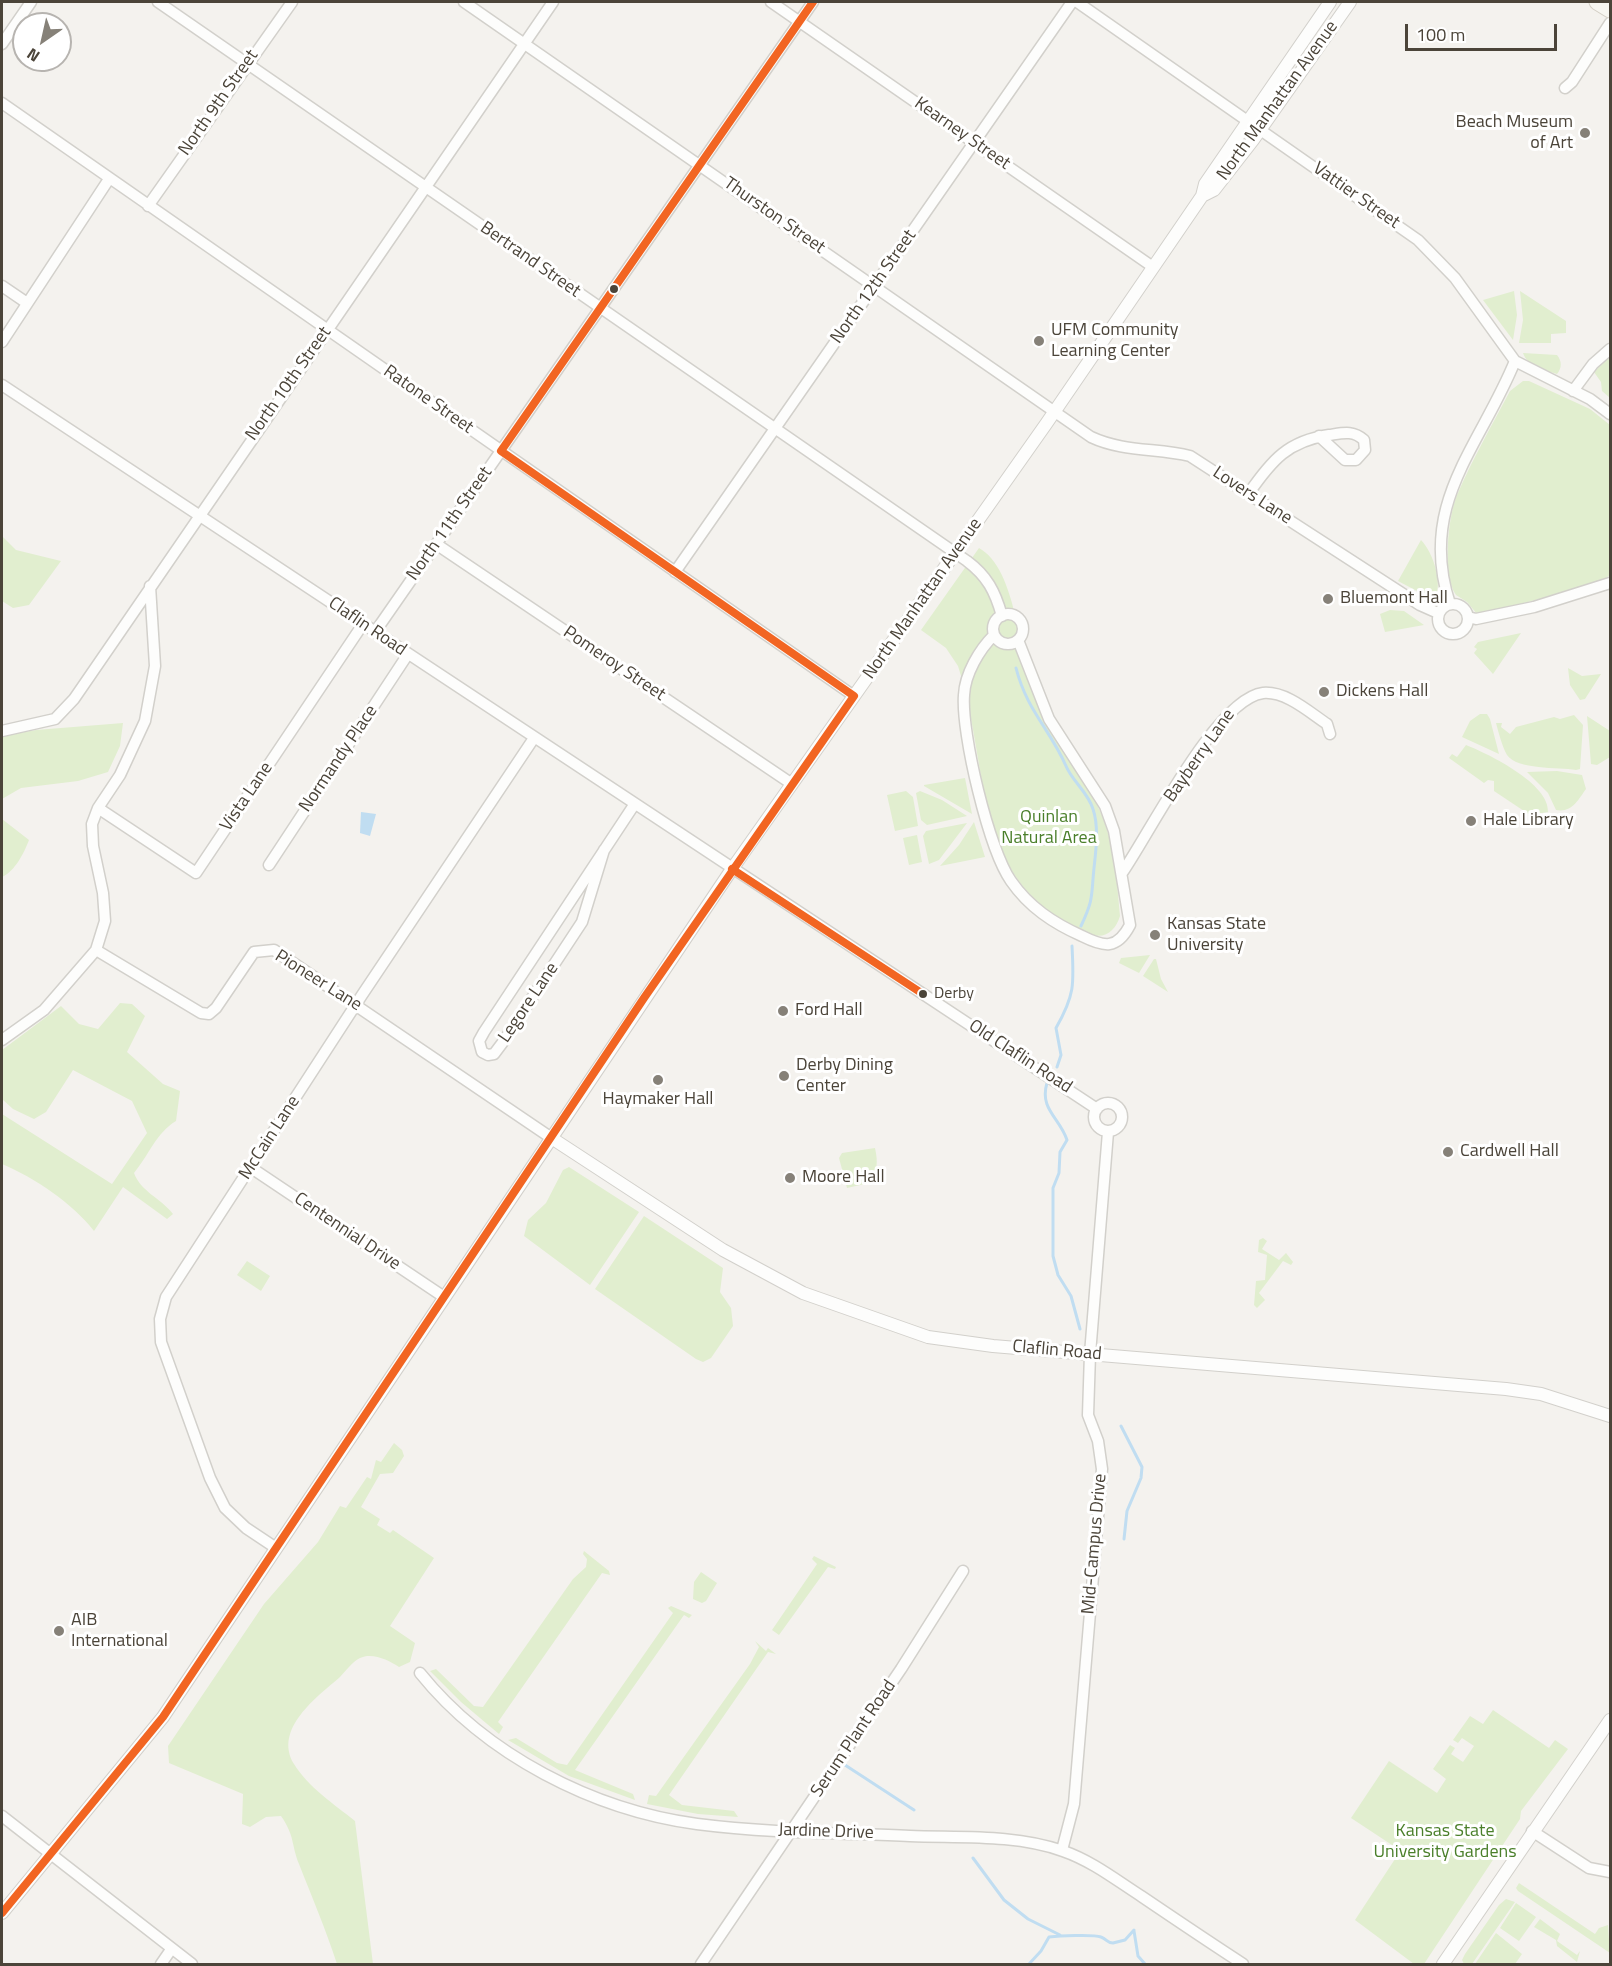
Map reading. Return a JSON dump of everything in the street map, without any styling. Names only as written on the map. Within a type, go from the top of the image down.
[{"type":"main road","points":[[1597,2],[1611,10]]},
{"type":"street","points":[[2,44],[31,2]]},
{"type":"street","name":"Bertrand Street","points":[[158,2],[982,573],[996,594],[1002,616]]},
{"type":"street","name":"North 9th Street","points":[[148,206],[292,2]]},
{"type":"street","name":"Thurston Street","points":[[464,2],[1055,411]]},
{"type":"street","name":"North 10th Street","points":[[2,731],[55,720],[65,710],[553,2]]},
{"type":"street","name":"Kearney Street","points":[[771,2],[1153,267]]},
{"type":"street","name":"North 11th Street","points":[[375,632],[813,2]]},
{"type":"street","name":"North 12th Street","points":[[675,572],[1072,2]]},
{"type":"street","name":"Vattier Street","points":[[1077,2],[1418,240],[1455,278],[1515,361],[1611,414]]},
{"type":"street","name":"North Manhattan Avenue","points":[[2,1913],[163,1718],[550,1137],[732,869],[1055,411],[1202,196],[1205,184],[1248,120],[1330,2]]},
{"type":"street","name":"North Manhattan Avenue","points":[[1202,196],[1214,190],[1261,129],[1350,2]]},
{"type":"street","points":[[1565,88],[1572,82],[1611,22]]},
{"type":"street","name":"Ratone Street","points":[[2,103],[854,696]]},
{"type":"street","points":[[2,342],[109,179]]},
{"type":"street","points":[[2,286],[27,303]]},
{"type":"street","points":[[1573,391],[1593,364],[1611,349]]},
{"type":"street","points":[[1450,604],[1442,578],[1439,547],[1451,487],[1515,361]]},
{"type":"street","name":"Claflin Road","points":[[2,385],[732,869]]},
{"type":"street","name":"Lovers Lane","points":[[1055,411],[1099,441],[1121,448],[1172,452],[1190,456],[1420,605],[1438,613]]},
{"type":"street","points":[[1249,493],[1278,456],[1294,444],[1319,436]]},
{"type":"street","name":"Pomeroy Street","points":[[436,544],[792,784]]},
{"type":"street","points":[[1468,617],[1463,631],[1448,634],[1438,625],[1438,613],[1450,604],[1462,606],[1468,617],[1476,619],[1534,607],[1611,584]]},
{"type":"street","points":[[2,1040],[44,1010],[96,950],[105,921],[93,846],[92,824],[98,808],[120,775],[146,721],[155,666],[150,586]]},
{"type":"street","points":[[994,635],[1005,644],[1018,640],[1023,632],[1021,623],[1014,616],[1002,616],[993,625],[994,635],[977,657],[964,695],[969,740],[989,836],[996,856],[1010,880],[1045,917],[1099,945],[1119,940],[1130,924],[1114,831],[1105,806],[1049,718],[1018,640]]},
{"type":"street","name":"Vista Lane","points":[[98,808],[196,873],[363,624]]},
{"type":"street","name":"Normandy Place","points":[[269,865],[408,654]]},
{"type":"street","name":"Bayberry Lane","points":[[1122,873],[1198,753],[1239,702],[1265,693],[1282,696],[1327,724],[1330,734]]},
{"type":"street","name":"McCain Lane","points":[[276,1548],[246,1528],[225,1508],[210,1478],[161,1342],[160,1319],[166,1297],[356,1005],[534,738]]},
{"type":"street","name":"Legore Lane","points":[[604,850],[582,922],[503,1042],[494,1054],[488,1056],[478,1047],[479,1041],[604,850],[634,805]]},
{"type":"street","name":"Old Claflin Road","points":[[732,869],[1097,1109]]},
{"type":"street","name":"Pioneer Lane","points":[[96,950],[201,1013],[209,1014],[216,1008],[254,952],[274,950],[550,1137]]},
{"type":"street","points":[[1111,1103],[1121,1111],[1120,1125],[1108,1132],[1099,1128],[1094,1118],[1097,1109],[1103,1104],[1111,1103]]},
{"type":"street","name":"Mid-Campus Drive","points":[[1062,1850],[1074,1804],[1102,1469],[1098,1441],[1088,1415],[1090,1354],[1108,1132]]},
{"type":"street","name":"Claflin Road","points":[[550,1137],[723,1250],[803,1293],[928,1337],[1090,1354],[1506,1389],[1541,1395],[1611,1416]]},
{"type":"street","name":"Centennial Drive","points":[[250,1167],[444,1297]]},
{"type":"street","name":"Serum Plant Road","points":[[702,1965],[901,1669],[963,1571]]},
{"type":"street","name":"Jardine Drive","points":[[420,1673],[453,1709],[498,1745],[539,1771],[591,1795],[638,1810],[696,1824],[791,1831],[1006,1839],[1062,1850],[1094,1865],[1243,1965]]},
{"type":"street","points":[[1443,1965],[1532,1831],[1611,1720]]},
{"type":"street","points":[[2,1816],[170,1951],[192,1965]]},
{"type":"street","points":[[1532,1831],[1588,1868],[1611,1872]]},
{"type":"street","points":[[161,1965],[170,1951]]},
{"type":"green space","points":[[1514,291],[1517,315],[1513,340],[1483,300]]},
{"type":"green space","points":[[1520,291],[1566,321],[1566,333],[1551,334],[1551,343],[1519,343],[1523,320]]},
{"type":"green space","points":[[1523,353],[1557,355],[1561,367],[1557,374],[1537,367],[1528,361]]},
{"type":"green space","points":[[1610,355],[1610,398],[1602,391],[1601,382],[1594,372]]},
{"type":"green space","points":[[1523,381],[1529,381],[1590,409],[1610,425],[1610,575],[1599,583],[1477,614],[1467,602],[1456,595],[1452,586],[1448,561],[1451,517],[1457,495],[1482,443],[1510,391]]},
{"type":"green space","points":[[2,536],[16,550],[61,561],[29,605],[13,608],[2,601]]},
{"type":"green space","points":[[1421,540],[1430,552],[1436,569],[1438,586],[1434,600],[1398,581]]},
{"type":"green space","name":"Quinlan Natural Area","points":[[979,548],[992,559],[1002,574],[1015,615],[1028,678],[1039,709],[1103,818],[1114,859],[1120,916],[1116,926],[1105,935],[1090,934],[1051,912],[1023,886],[1004,855],[991,821],[958,666],[946,648],[921,630]]},
{"type":"green space","points":[[1390,610],[1404,611],[1424,625],[1385,632],[1380,614]]},
{"type":"green space","points":[[1521,633],[1493,674],[1474,653],[1477,649],[1474,647],[1478,642]]},
{"type":"green space","points":[[1568,668],[1582,676],[1601,674],[1585,699],[1580,700],[1570,685]]},
{"type":"green space","points":[[1480,714],[1487,714],[1490,719],[1499,754],[1462,737],[1470,721]]},
{"type":"green space","points":[[1574,715],[1583,725],[1580,769],[1576,770],[1528,766],[1512,760],[1505,751],[1496,723],[1502,723],[1501,727],[1510,734],[1516,727],[1554,717],[1560,719]]},
{"type":"green space","points":[[1587,716],[1610,731],[1610,757],[1597,765],[1591,764]]},
{"type":"green space","points":[[123,723],[120,746],[108,772],[78,781],[21,788],[2,799],[2,736],[36,730]]},
{"type":"green space","points":[[1466,745],[1503,763],[1529,781],[1546,801],[1548,812],[1530,815],[1494,791],[1494,781],[1488,780],[1484,783],[1449,758],[1452,754],[1457,757]]},
{"type":"green space","points":[[1557,771],[1582,775],[1586,789],[1574,805],[1566,810],[1556,810],[1548,793],[1527,772]]},
{"type":"green space","points":[[965,778],[972,814],[924,786],[924,785]]},
{"type":"green space","points":[[906,791],[913,797],[918,826],[895,831],[887,795]]},
{"type":"green space","points":[[920,791],[942,800],[967,816],[927,825],[921,820],[916,793]]},
{"type":"green space","points":[[2,819],[29,840],[15,866],[2,877]]},
{"type":"green space","points":[[974,822],[985,857],[940,866],[959,845]]},
{"type":"green space","points":[[967,823],[939,860],[929,864],[923,836],[926,831]]},
{"type":"green space","points":[[917,835],[922,862],[909,865],[903,838]]},
{"type":"green space","points":[[1150,955],[1139,973],[1119,963],[1121,958]]},
{"type":"green space","points":[[1156,959],[1161,979],[1168,992],[1143,976]]},
{"type":"green space","points":[[120,1003],[132,1004],[145,1016],[127,1052],[163,1084],[180,1091],[176,1121],[158,1138],[134,1173],[141,1185],[173,1214],[167,1219],[123,1187],[94,1231],[75,1210],[52,1192],[2,1164],[2,1114],[112,1184],[147,1133],[132,1101],[73,1070],[46,1112],[34,1119],[13,1109],[2,1099],[2,1050],[61,1006],[79,1024],[98,1029]]},
{"type":"green space","points":[[875,1148],[876,1166],[869,1183],[847,1188],[839,1158],[842,1153]]},
{"type":"green space","points":[[569,1167],[639,1212],[590,1285],[524,1236],[528,1220],[546,1203],[563,1170]]},
{"type":"green space","points":[[644,1216],[723,1268],[720,1292],[731,1308],[733,1326],[711,1358],[703,1362],[595,1289]]},
{"type":"green space","points":[[1263,1238],[1267,1241],[1262,1249],[1279,1260],[1286,1253],[1293,1262],[1291,1265],[1283,1261],[1259,1293],[1265,1300],[1257,1308],[1254,1305],[1256,1281],[1265,1280],[1267,1255],[1258,1252],[1259,1240]]},
{"type":"green space","points":[[247,1261],[270,1276],[261,1291],[237,1275]]},
{"type":"green space","points":[[394,1443],[402,1450],[404,1456],[393,1473],[380,1474],[361,1507],[380,1519],[377,1525],[390,1533],[393,1530],[434,1558],[390,1626],[415,1643],[410,1662],[399,1667],[375,1656],[357,1659],[300,1715],[289,1738],[289,1751],[294,1764],[306,1780],[355,1821],[373,1964],[337,1964],[299,1864],[291,1835],[281,1816],[266,1817],[250,1827],[242,1824],[243,1794],[169,1763],[168,1746],[264,1604],[318,1542],[340,1506],[346,1508],[367,1477],[371,1479],[376,1460],[381,1462]]},
{"type":"green space","points":[[584,1551],[609,1571],[610,1575],[602,1573],[498,1722],[503,1727],[499,1734],[461,1702],[430,1671],[436,1669],[474,1706],[483,1707],[573,1579],[586,1567],[587,1559],[583,1554]]},
{"type":"green space","points":[[814,1556],[836,1567],[835,1569],[828,1567],[779,1635],[772,1630],[817,1564],[812,1559]]},
{"type":"green space","points":[[701,1572],[717,1583],[706,1601],[702,1603],[693,1599],[694,1582]]},
{"type":"green space","points":[[671,1606],[692,1615],[689,1618],[684,1615],[575,1770],[633,1794],[635,1800],[569,1776],[508,1740],[516,1738],[557,1763],[567,1765],[673,1613],[668,1608]]},
{"type":"green space","points":[[755,1641],[766,1651],[768,1648],[776,1654],[768,1652],[669,1795],[682,1805],[734,1811],[738,1817],[698,1814],[647,1804],[649,1795],[656,1796],[750,1664],[759,1647]]},
{"type":"green space","name":"Kansas State University Gardens","points":[[1493,1710],[1549,1748],[1555,1740],[1568,1749],[1521,1811],[1520,1819],[1424,1964],[1414,1964],[1355,1920],[1397,1856],[1395,1847],[1351,1818],[1389,1761],[1437,1793],[1446,1779],[1433,1769],[1450,1745],[1455,1748],[1451,1754],[1463,1762],[1474,1746],[1462,1738],[1458,1743],[1453,1740],[1470,1716],[1483,1724]]},
{"type":"green space","points":[[1519,1883],[1595,1934],[1599,1928],[1608,1925],[1610,1953],[1518,1891],[1516,1888]]},
{"type":"green space","points":[[1506,1899],[1515,1902],[1472,1964],[1464,1964],[1462,1960],[1465,1954],[1499,1905]]},
{"type":"green space","points":[[1516,1903],[1536,1917],[1519,1941],[1500,1928]]},
{"type":"green space","points":[[1540,1919],[1560,1934],[1557,1941],[1577,1955],[1580,1951],[1577,1962],[1557,1946],[1556,1940],[1534,1927]]},
{"type":"green space","points":[[1496,1933],[1522,1954],[1515,1964],[1475,1964]]},
{"type":"water","points":[[361,812],[376,814],[370,836],[360,833]]},
{"type":"waterway","points":[[1016,668],[1032,708],[1069,771],[1088,797],[1095,816],[1096,838],[1092,892],[1081,926]]},
{"type":"waterway","points":[[1057,1067],[1061,1055],[1056,1028],[1067,1007],[1072,989],[1072,946]]},
{"type":"waterway","points":[[1047,1083],[1045,1092],[1048,1107],[1067,1140],[1060,1152],[1059,1173],[1053,1188],[1053,1256],[1058,1275],[1071,1296],[1080,1329]]},
{"type":"waterway","points":[[1121,1426],[1142,1467],[1141,1478],[1127,1511],[1124,1539]]},
{"type":"waterway","points":[[845,1765],[914,1810]]},
{"type":"waterway","points":[[973,1858],[1004,1900],[1028,1919],[1060,1935]]},
{"type":"waterway","points":[[1029,1964],[1041,1951],[1049,1937],[1097,1936],[1113,1943],[1125,1940],[1134,1930]]},
{"type":"waterway","points":[[1134,1931],[1138,1956],[1145,1964]]},
{"type":"transit line","points":[[2,1913],[163,1717],[644,998],[854,696],[501,451],[813,2]]},
{"type":"transit line","points":[[732,869],[923,994]]},
{"type":"place","name":"Beach Museum of Art","points":[[1585,133]]},
{"type":"place","name":"UFM Community Learning Center","points":[[1039,341]]},
{"type":"place","name":"Bluemont Hall","points":[[1328,599]]},
{"type":"place","name":"Dickens Hall","points":[[1324,692]]},
{"type":"place","name":"Hale Library","points":[[1471,821]]},
{"type":"place","name":"Kansas State University","points":[[1155,935]]},
{"type":"place","name":"Derby","points":[[923,994]]},
{"type":"place","name":"Ford Hall","points":[[783,1011]]},
{"type":"place","name":"Derby Dining Center","points":[[784,1076]]},
{"type":"place","name":"Haymaker Hall","points":[[658,1080]]},
{"type":"place","name":"Cardwell Hall","points":[[1448,1152]]},
{"type":"place","name":"Moore Hall","points":[[790,1178]]},
{"type":"place","name":"AIB International","points":[[59,1631]]}]
